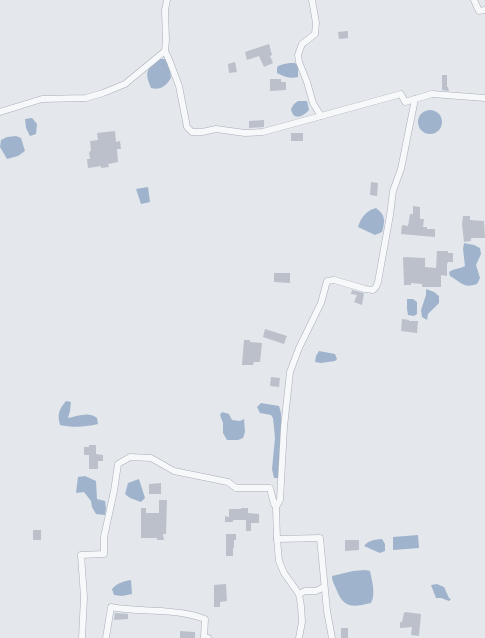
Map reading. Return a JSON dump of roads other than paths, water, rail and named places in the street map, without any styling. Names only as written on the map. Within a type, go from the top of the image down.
[{"type":"street","points":[[167,0],[165,10],[165,52],[179,86],[187,127],[192,132],[216,130],[245,133],[263,132],[402,94],[405,102],[432,94],[485,98]]},
{"type":"street","points":[[312,0],[316,23],[315,34],[302,44],[298,55],[313,103],[321,116]]},
{"type":"street","points":[[474,0],[479,11],[485,10]]},
{"type":"street","points":[[0,112],[42,99],[86,98],[103,93],[125,84],[165,52]]},
{"type":"street","points":[[276,507],[280,500],[284,427],[290,372],[321,303],[327,281],[334,280],[373,290],[376,287],[390,215],[393,191],[401,169],[415,99]]},
{"type":"street","points":[[82,638],[84,597],[81,554],[104,554],[104,537],[118,464],[130,457],[151,458],[174,471],[228,482],[236,488],[270,488],[276,507],[277,540],[280,560],[284,573],[299,594],[302,622],[299,638]]},
{"type":"street","points":[[277,540],[320,538],[324,587],[332,638]]},
{"type":"street","points":[[299,594],[305,591],[316,591],[324,587]]},
{"type":"street","points":[[106,638],[111,607],[188,614],[205,619],[204,637],[208,638]]},
{"type":"water","points":[[160,59],[166,59],[170,68],[171,78],[163,87],[154,89],[151,88],[147,75],[151,65]]},
{"type":"water","points":[[295,63],[298,66],[298,77],[292,78],[277,73],[278,66]]},
{"type":"water","points":[[298,101],[307,101],[309,110],[298,117],[292,113],[291,109]]},
{"type":"water","points":[[430,110],[435,111],[441,117],[441,127],[435,133],[430,134],[425,133],[419,127],[418,122],[419,117],[425,111]]},
{"type":"water","points":[[32,118],[37,124],[36,134],[30,136],[26,128],[25,119]]},
{"type":"water","points":[[16,136],[21,138],[25,151],[18,156],[7,159],[0,147],[1,140],[7,137]]},
{"type":"water","points":[[148,187],[150,202],[141,204],[136,189]]},
{"type":"water","points":[[376,208],[382,213],[384,225],[382,232],[375,235],[358,227],[364,215]]},
{"type":"water","points":[[464,243],[480,248],[481,254],[476,265],[480,278],[477,284],[468,286],[450,276],[449,272],[465,266],[463,249]]},
{"type":"water","points":[[426,289],[439,296],[439,303],[428,314],[427,320],[422,317],[421,310],[426,295]]},
{"type":"water","points":[[407,299],[413,299],[417,302],[417,314],[414,316],[408,315]]},
{"type":"water","points":[[319,351],[335,354],[337,359],[335,361],[321,363],[315,362]]},
{"type":"water","points":[[66,401],[71,402],[68,418],[87,414],[97,418],[98,424],[79,427],[60,425],[59,412]]},
{"type":"water","points":[[261,403],[279,406],[281,413],[278,478],[274,478],[272,469],[275,438],[273,418],[271,415],[260,413],[257,407]]},
{"type":"water","points":[[222,412],[229,414],[232,420],[240,421],[244,419],[245,432],[243,438],[238,440],[227,440],[223,433],[223,423],[220,415]]},
{"type":"water","points":[[85,476],[96,481],[97,499],[105,501],[105,515],[96,514],[92,507],[91,501],[84,492],[76,493],[78,477]]},
{"type":"water","points":[[139,479],[145,498],[141,502],[130,498],[125,494],[128,483]]},
{"type":"water","points":[[418,535],[419,548],[393,550],[393,537]]},
{"type":"water","points":[[382,539],[385,544],[385,551],[380,553],[364,546],[372,541]]},
{"type":"water","points":[[365,570],[370,571],[373,583],[373,596],[371,603],[355,606],[346,604],[340,597],[333,582],[332,576]]},
{"type":"water","points":[[131,580],[132,594],[122,596],[114,595],[112,589],[116,585]]},
{"type":"water","points":[[437,584],[444,587],[449,598],[451,599],[449,601],[436,598],[431,585]]}]
